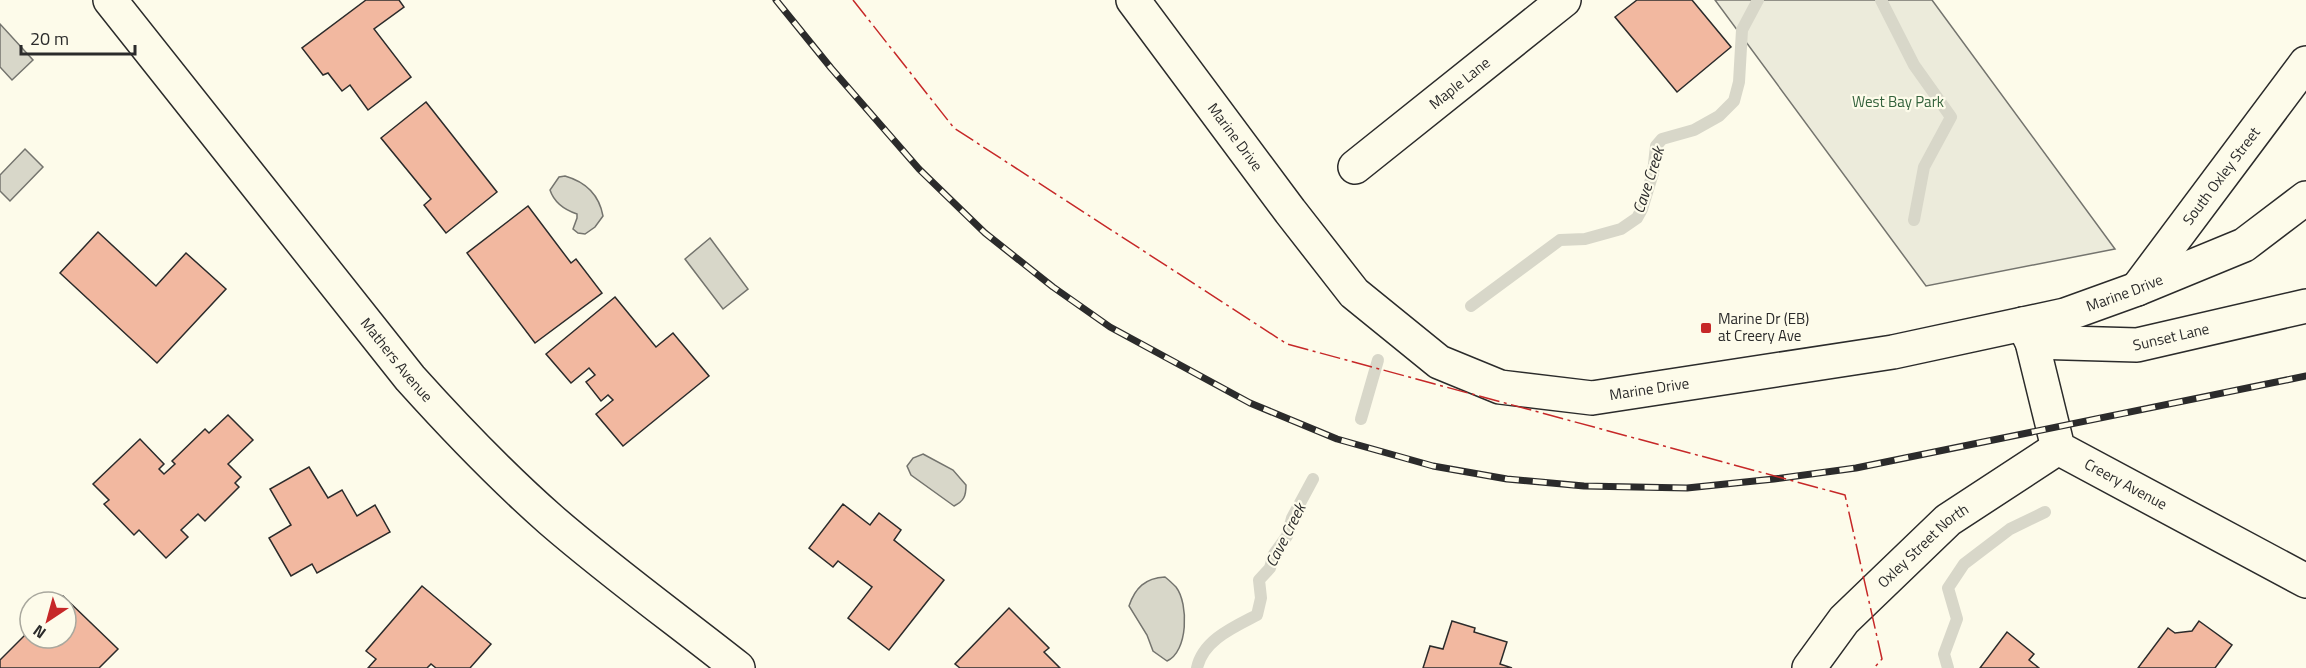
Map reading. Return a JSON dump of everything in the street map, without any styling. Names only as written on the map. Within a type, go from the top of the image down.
[{"type":"street","name":"Mathers Avenue","points":[[110,0],[410,378],[457,430],[553,522],[738,668]]},
{"type":"street","name":"Marine Drive","points":[[1133,0],[1354,293],[1439,362],[1500,387],[1592,398],[2028,333],[2065,315],[2137,289],[2244,245],[2306,198]]},
{"type":"street","name":"Maple Lane","points":[[1355,167],[1564,0]]},
{"type":"street","name":"South Oxley Street","points":[[2137,289],[2306,63]]},
{"type":"street","name":"Sunset Lane","points":[[2028,333],[2137,345],[2306,306]]},
{"type":"street","points":[[2028,333],[2058,448]]},
{"type":"street","name":"Creery Avenue","points":[[2058,448],[2306,581]]},
{"type":"street","name":"Oxley Street North","points":[[1809,668],[1844,620],[1948,520],[2058,448]]},
{"type":"green space","name":"West Bay Park","points":[[1715,0],[1932,0],[2115,249],[1926,286]]},
{"type":"shaded area","points":[[0,24],[33,60],[12,80],[0,67]]},
{"type":"shaded area","points":[[25,149],[43,167],[10,201],[0,191],[0,175]]},
{"type":"shaded area","points":[[565,176],[585,185],[595,195],[601,208],[603,216],[595,227],[585,234],[573,229],[577,214],[560,205],[550,190],[559,177]]},
{"type":"shaded area","points":[[710,238],[748,289],[723,309],[685,259]]},
{"type":"shaded area","points":[[923,454],[953,470],[966,485],[965,495],[960,502],[954,506],[911,475],[907,466],[913,458]]},
{"type":"shaded area","points":[[1165,577],[1176,587],[1180,595],[1184,616],[1183,638],[1174,656],[1167,661],[1153,651],[1147,635],[1129,606],[1134,594],[1142,585],[1152,579]]},
{"type":"building","points":[[366,0],[399,0],[404,7],[374,29],[411,77],[368,110],[350,85],[342,91],[328,73],[323,75],[302,48]]},
{"type":"building","points":[[1637,0],[1692,0],[1731,47],[1677,92],[1615,17]]},
{"type":"building","points":[[426,102],[497,192],[446,233],[424,205],[431,199],[381,138]]},
{"type":"building","points":[[528,206],[571,263],[576,259],[602,293],[535,343],[467,253]]},
{"type":"building","points":[[98,232],[156,286],[186,253],[226,289],[157,363],[60,273]]},
{"type":"building","points":[[615,297],[656,347],[673,333],[709,376],[623,446],[596,414],[613,400],[608,395],[601,401],[586,382],[595,375],[589,368],[571,383],[546,354]]},
{"type":"building","points":[[228,415],[253,440],[228,464],[241,477],[235,483],[239,487],[205,521],[198,514],[181,530],[188,537],[166,558],[139,530],[134,535],[104,504],[109,500],[93,484],[140,439],[164,464],[159,469],[164,474],[175,464],[172,461],[205,429],[209,433]]},
{"type":"building","points":[[309,467],[328,498],[342,490],[357,516],[375,505],[390,532],[317,573],[312,564],[291,576],[269,538],[291,525],[270,489]]},
{"type":"building","points":[[843,504],[870,525],[879,513],[901,530],[894,540],[944,580],[889,650],[848,618],[872,587],[838,561],[833,567],[809,548]]},
{"type":"building","points":[[422,586],[491,644],[470,668],[436,668],[431,664],[427,668],[368,668],[376,659],[366,651]]},
{"type":"building","points":[[1009,608],[1049,648],[1044,652],[1060,668],[960,668],[955,664]]},
{"type":"building","points":[[78,610],[118,649],[99,668],[0,668],[0,660],[18,642],[18,650],[78,650]]},
{"type":"building","points":[[1452,621],[1475,628],[1474,632],[1507,642],[1500,664],[1512,668],[1423,668],[1430,646],[1443,649]]},
{"type":"building","points":[[2199,621],[2232,645],[2215,668],[2138,668],[2168,628],[2175,633],[2192,631]]},
{"type":"building","points":[[2007,632],[2034,654],[2029,660],[2039,668],[1980,668]]},
{"type":"waterway","name":"Cave Creek","points":[[1471,306],[1560,240],[1585,239],[1621,229],[1637,218],[1653,173],[1656,146],[1662,139],[1694,130],[1719,116],[1734,101],[1739,82],[1742,30],[1758,0]]},
{"type":"waterway","points":[[1881,0],[1914,65],[1951,117],[1924,167],[1914,220]]},
{"type":"waterway","name":"Cave Creek","points":[[1361,419],[1378,360]]},
{"type":"waterway","name":"Cave Creek","points":[[1197,668],[1200,658],[1213,642],[1229,630],[1257,615],[1261,598],[1259,580],[1270,568],[1274,554],[1287,536],[1292,518],[1313,479]]},
{"type":"waterway","points":[[1948,668],[1944,654],[1957,619],[1948,588],[1964,564],[2010,529],[2045,512]]},
{"type":"railway","points":[[776,0],[831,68],[919,169],[985,233],[1053,287],[1110,327],[1250,403],[1337,439],[1433,466],[1507,479],[1584,486],[1687,488],[1856,468],[2306,376]]},
{"type":"power","points":[[853,0],[954,128],[1287,344],[1845,495],[1882,659],[1874,668]]},
{"type":"place","name":"Marine Dr (EB) at Creery Ave","points":[[1706,328]]}]
